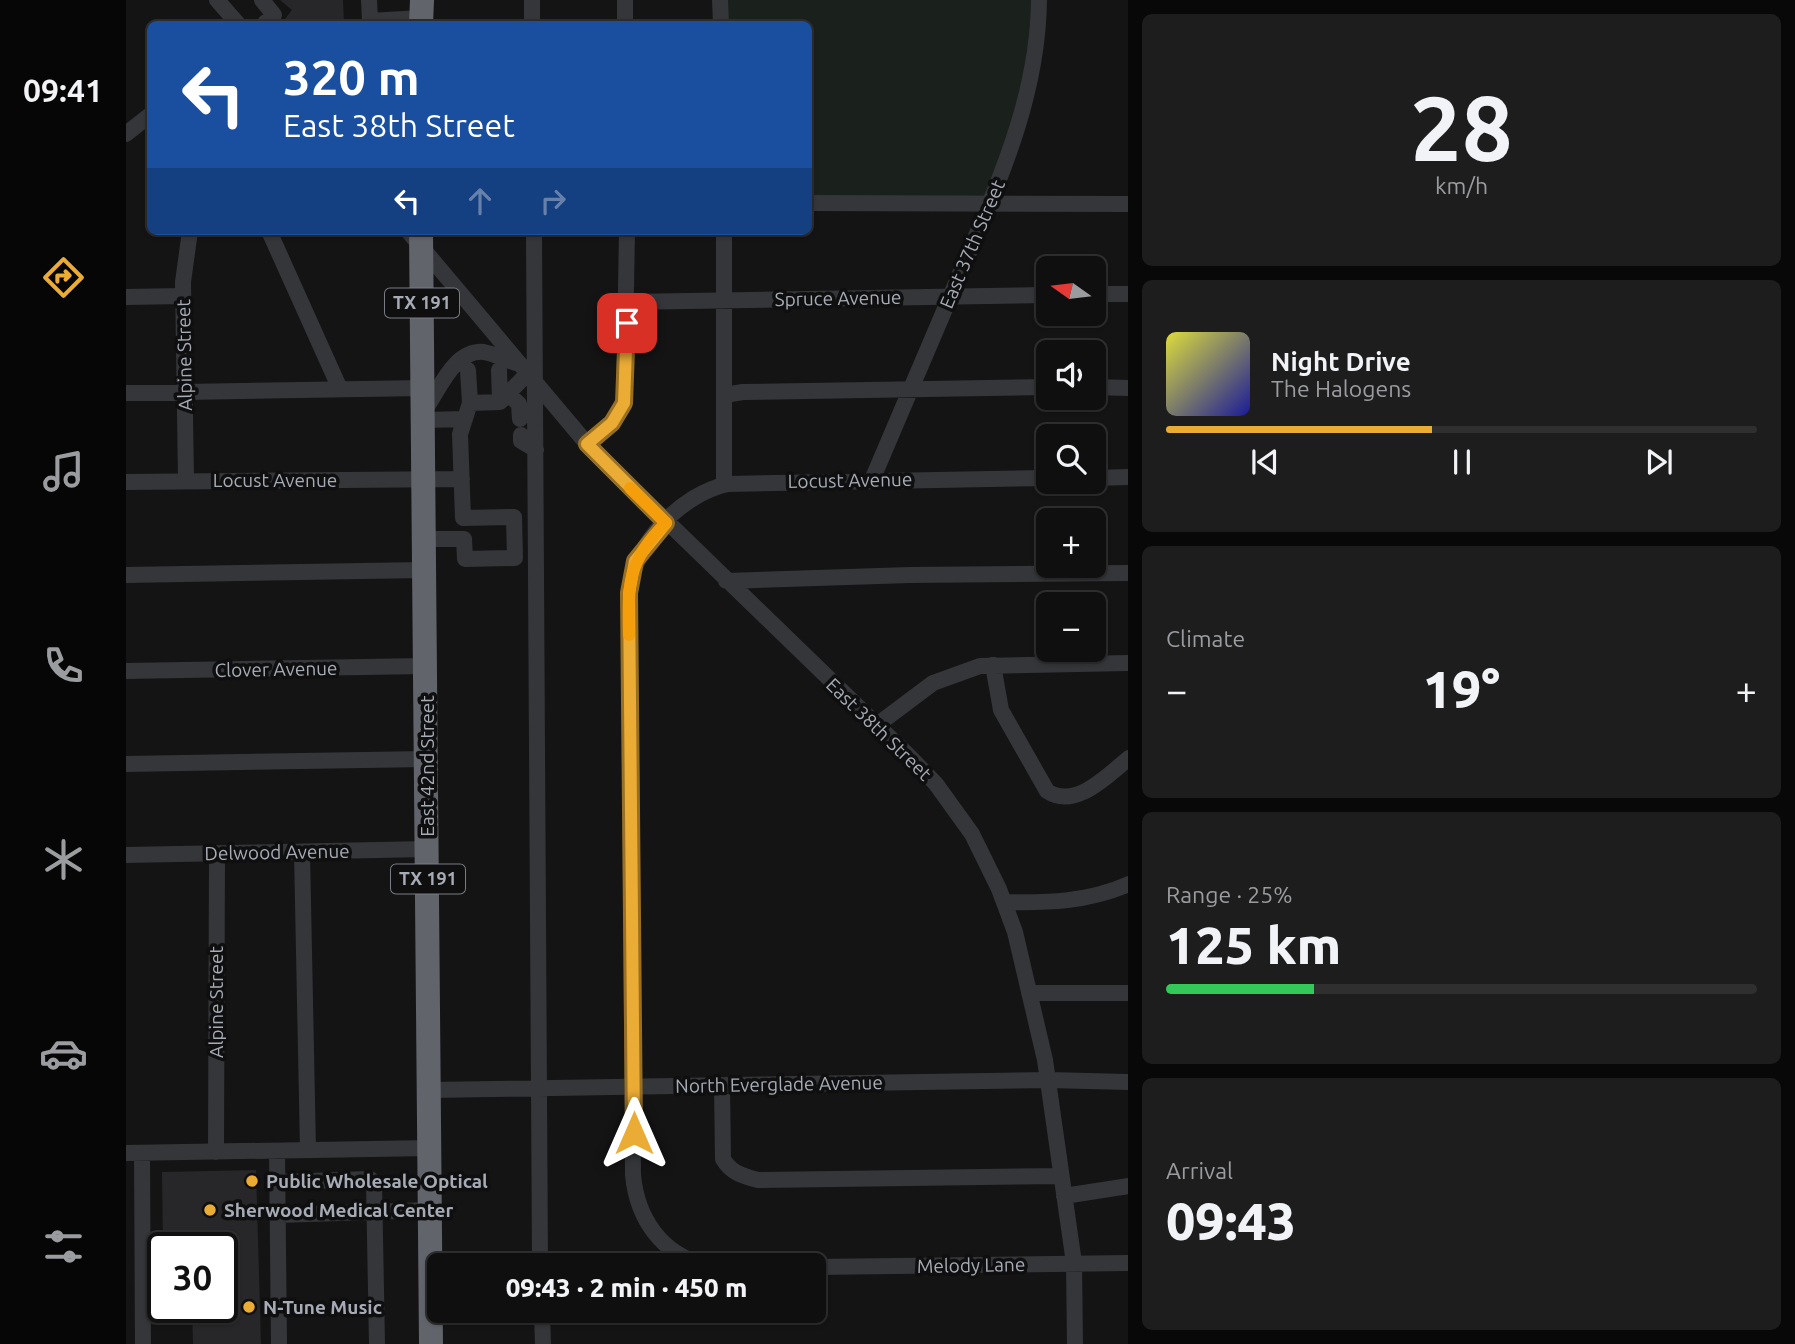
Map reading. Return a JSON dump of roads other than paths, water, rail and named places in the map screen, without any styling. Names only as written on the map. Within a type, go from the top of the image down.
[{"type":"highway","name":"East 42nd Street","points":[[416,237],[425,480],[431,1344]]},
{"type":"street","points":[[217,0],[235,21]]},
{"type":"street","points":[[262,0],[274,15],[268,21]]},
{"type":"street","points":[[368,21],[369,0]]},
{"type":"street","points":[[532,0],[532,21]]},
{"type":"street","points":[[625,0],[625,21]]},
{"type":"street","points":[[720,0],[721,21]]},
{"type":"street","name":"East 37th Street","points":[[872,480],[989,206],[1027,101],[1039,37],[1039,0]]},
{"type":"street","points":[[380,21],[421,14]]},
{"type":"street","points":[[126,134],[147,117]]},
{"type":"street","points":[[812,203],[989,206],[1128,204]]},
{"type":"street","name":"Alpine Street","points":[[186,480],[183,296],[190,235]]},
{"type":"street","points":[[270,235],[340,389]]},
{"type":"street","points":[[534,235],[527,374],[535,408],[536,450],[540,1253]]},
{"type":"street","points":[[587,444],[612,423],[624,403],[627,235]]},
{"type":"street","points":[[724,235],[724,485]]},
{"type":"street","name":"East 38th Street","points":[[416,237],[587,444],[936,784],[972,834],[1015,932],[1048,1080],[1074,1263],[1075,1344]]},
{"type":"street","points":[[1106,294],[1128,294]]},
{"type":"street","name":"Spruce Avenue","points":[[627,302],[1036,295]]},
{"type":"street","points":[[126,297],[183,296]]},
{"type":"street","points":[[423,406],[453,366],[470,354],[487,352],[527,374]]},
{"type":"street","points":[[468,370],[467,411],[460,434],[465,559],[515,558],[514,517]]},
{"type":"street","points":[[499,370],[504,398]]},
{"type":"street","points":[[126,393],[340,389],[423,406],[467,411],[504,398],[527,374]]},
{"type":"street","points":[[724,395],[743,392],[912,387],[1036,387]]},
{"type":"street","points":[[1106,387],[1128,388]]},
{"type":"street","points":[[504,398],[519,404],[521,441],[536,450]]},
{"type":"street","points":[[520,427],[535,408]]},
{"type":"street","points":[[1106,478],[1128,477]]},
{"type":"street","name":"Locust Avenue","points":[[666,523],[701,492],[724,485],[1036,478]]},
{"type":"street","name":"Locust Avenue","points":[[126,482],[462,479]]},
{"type":"street","points":[[463,518],[536,516]]},
{"type":"street","points":[[666,523],[635,561],[629,593],[634,1086],[632,1175],[639,1208],[646,1222],[667,1247],[680,1253]]},
{"type":"street","points":[[425,539],[464,539]]},
{"type":"street","points":[[126,575],[425,570]]},
{"type":"street","points":[[726,581],[909,575],[1128,573]]},
{"type":"street","points":[[877,725],[933,684],[955,673],[993,665],[1128,663]]},
{"type":"street","points":[[993,665],[1001,710],[1047,791],[1059,798],[1073,797],[1128,758]]},
{"type":"street","name":"Clover Avenue","points":[[126,671],[426,666]]},
{"type":"street","points":[[126,764],[427,759]]},
{"type":"street","name":"Delwood Avenue","points":[[126,855],[427,849]]},
{"type":"street","points":[[302,852],[308,1150]]},
{"type":"street","name":"Alpine Street","points":[[216,1152],[217,853]]},
{"type":"street","points":[[1004,902],[1086,899],[1128,884]]},
{"type":"street","points":[[1029,993],[1128,993]]},
{"type":"street","name":"North Everglade Avenue","points":[[429,1090],[1048,1080],[1128,1082]]},
{"type":"street","points":[[722,1085],[723,1159],[736,1173],[746,1177],[758,1180],[1061,1176]]},
{"type":"street","points":[[143,1344],[134,1153],[430,1148]]},
{"type":"street","points":[[277,1151],[279,1344]]},
{"type":"street","points":[[278,1182],[370,1179],[374,1182],[377,1344]]},
{"type":"street","points":[[1064,1196],[1128,1186]]},
{"type":"street","points":[[278,1215],[430,1210]]},
{"type":"street","name":"Melody Lane","points":[[826,1267],[1128,1263]]},
{"type":"street","points":[[542,1323],[542,1344]]},
{"type":"place","name":"Public Wholesale Optical","points":[[252,1181]]},
{"type":"place","name":"Sherwood Medical Center","points":[[210,1210]]},
{"type":"place","name":"N-Tune Music","points":[[249,1307]]}]
